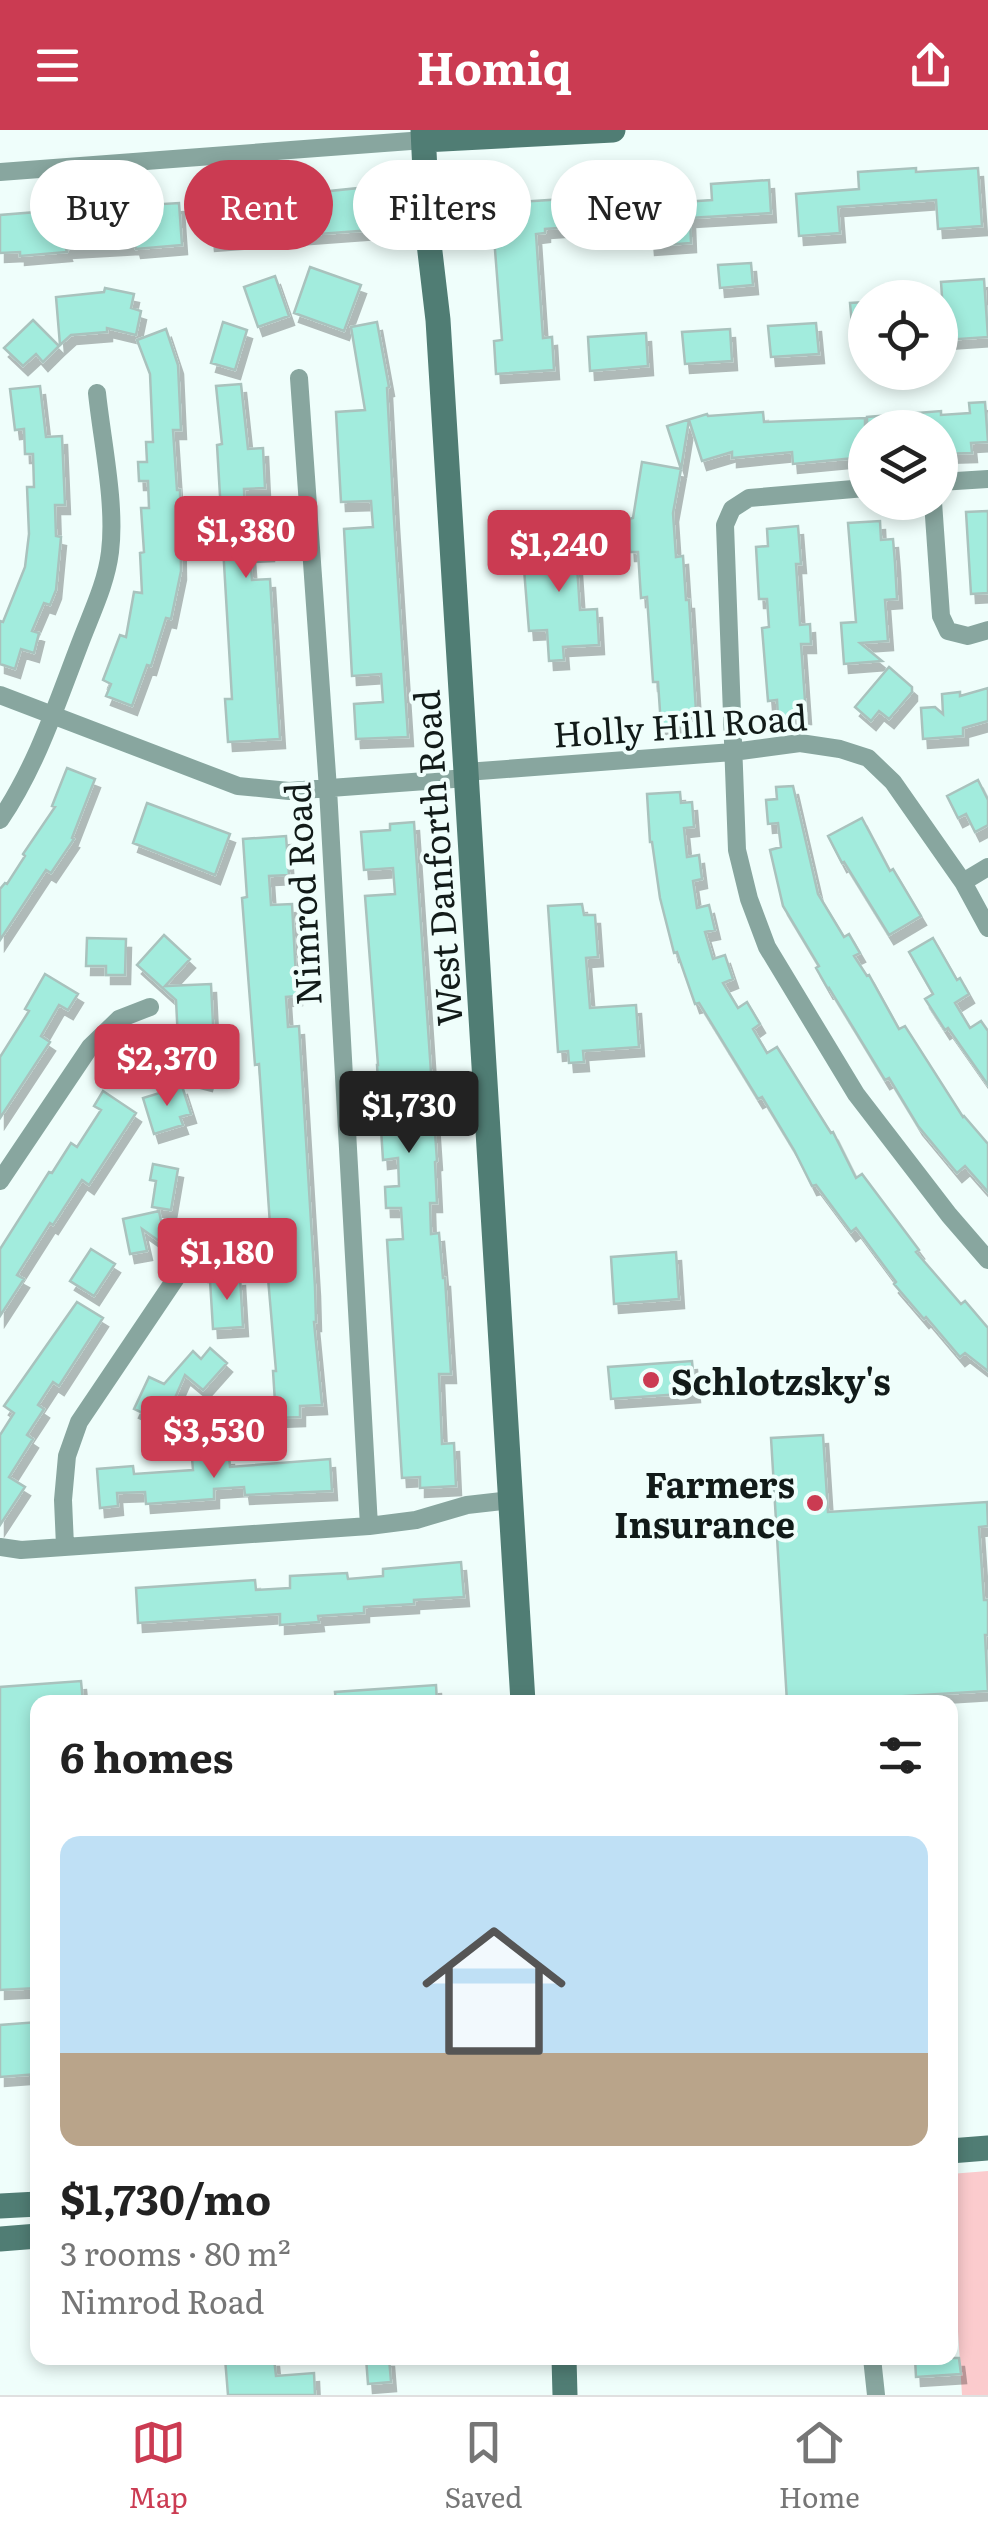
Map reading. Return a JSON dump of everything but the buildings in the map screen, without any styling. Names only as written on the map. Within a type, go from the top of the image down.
[{"type":"main road","points":[[424,135],[612,130]]},
{"type":"main road","name":"West Danforth Road","points":[[424,135],[523,1695]]},
{"type":"main road","points":[[958,2150],[988,2148]]},
{"type":"main road","points":[[0,2206],[30,2204]]},
{"type":"main road","points":[[0,2239],[30,2237]]},
{"type":"main road","points":[[564,2365],[566,2395]]},
{"type":"street","points":[[0,172],[424,135]]},
{"type":"street","name":"Nimrod Road","points":[[299,378],[328,789],[369,1526]]},
{"type":"street","points":[[0,820],[53,715],[101,589],[110,553],[111,516],[96,393]]},
{"type":"street","points":[[958,481],[988,479]]},
{"type":"street","points":[[848,489],[748,498],[732,508],[725,525],[737,850],[748,899],[767,947],[856,1094],[949,1216],[988,1260]]},
{"type":"street","points":[[935,520],[941,616],[948,632],[968,636],[988,630]]},
{"type":"street","name":"Holly Hill Road","points":[[0,695],[238,786],[290,790],[800,744],[840,749],[868,758],[893,782],[963,882],[988,928]]},
{"type":"street","points":[[963,882],[988,867]]},
{"type":"street","points":[[0,1182],[90,1047],[119,1019],[150,1007]]},
{"type":"street","points":[[65,1546],[62,1500],[67,1456],[78,1422],[178,1275]]},
{"type":"street","points":[[0,1547],[21,1550],[369,1526],[416,1520],[467,1505],[511,1500]]},
{"type":"street","points":[[873,2365],[876,2395]]},
{"type":"shaded area","points":[[988,2171],[988,2395],[962,2395],[958,2173]]},
{"type":"place","name":"Schlotzsky's","points":[[651,1380]]},
{"type":"place","name":"Farmers Insurance","points":[[815,1503]]}]
